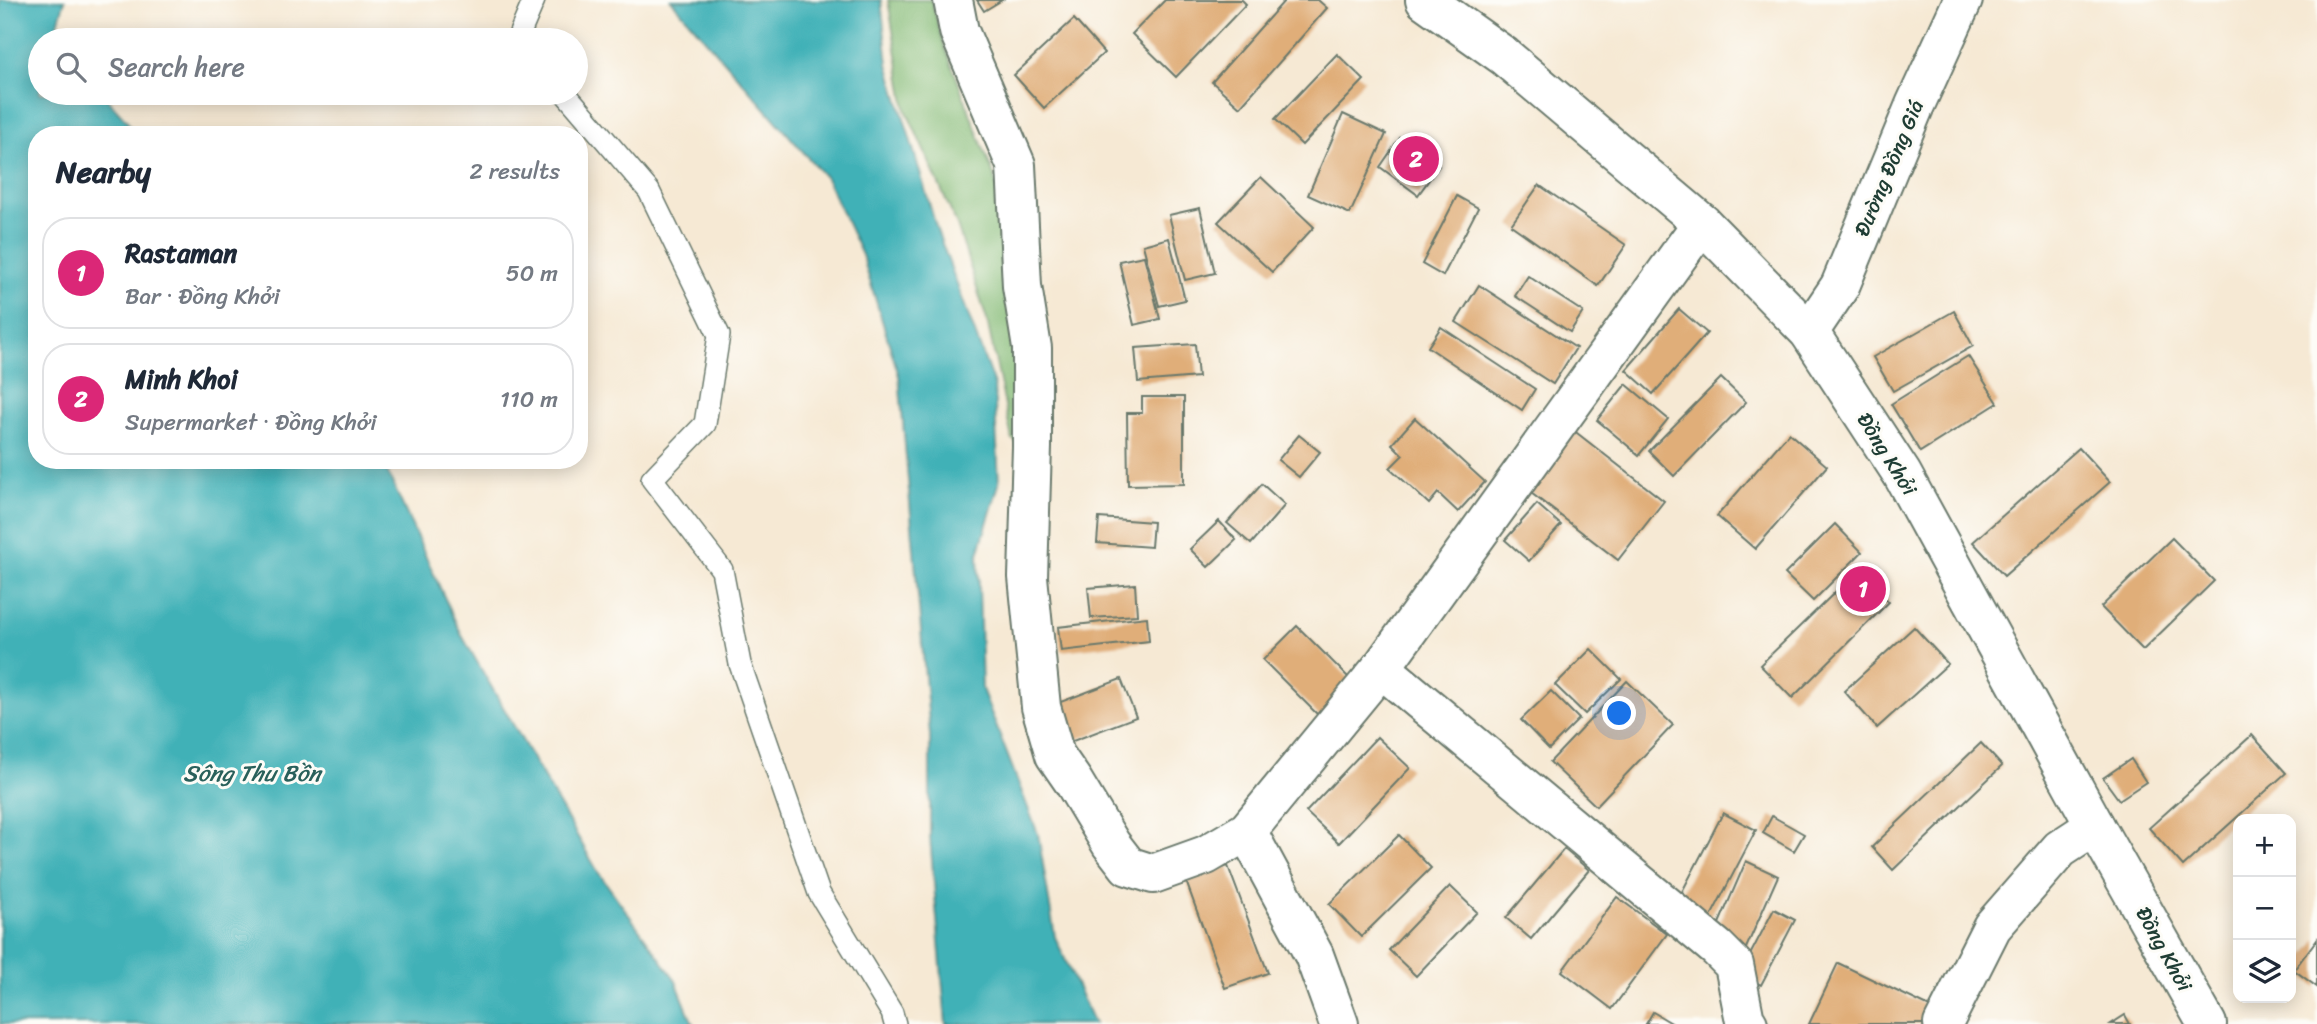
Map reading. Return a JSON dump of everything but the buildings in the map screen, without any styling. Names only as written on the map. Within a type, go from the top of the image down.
[{"type":"street","points":[[953,0],[959,31],[1016,166],[1022,286],[1032,348],[1028,577],[1041,707],[1055,755],[1111,844],[1128,866],[1153,874],[1206,855],[1247,831],[1381,668],[1702,223]]},
{"type":"street","name":"Đồng Khởi","points":[[1425,0],[1514,65],[1702,223],[1809,332],[1902,474],[2207,1024]]},
{"type":"street","name":"Đường Đồng Giá","points":[[1809,332],[1840,286],[1915,105],[1963,0]]},
{"type":"street","points":[[1381,668],[1717,948],[1734,965],[1745,1021],[1748,1024]]},
{"type":"street","points":[[1943,1024],[1992,927],[2060,849],[2095,826]]},
{"type":"street","points":[[1247,831],[1314,955],[1339,1024]]},
{"type":"lane","points":[[522,28],[534,0]]},
{"type":"lane","points":[[575,105],[649,191],[719,335],[705,424],[652,479],[722,570],[740,664],[819,892],[892,1013],[895,1024]]},
{"type":"green space","points":[[888,0],[931,0],[944,45],[994,176],[1013,250],[1028,449],[1012,439],[987,320],[957,225],[906,110]]},
{"type":"water","name":"Sông Thu Bồn","points":[[0,0],[65,0],[57,28],[28,28],[28,105],[113,105],[130,126],[28,126],[28,469],[386,469],[461,634],[598,872],[675,979],[693,1024],[0,1024]]},
{"type":"water","points":[[671,0],[881,0],[888,64],[937,230],[994,385],[999,484],[978,554],[982,689],[1038,834],[1055,937],[1094,1024],[946,1024],[930,837],[930,735],[899,376],[862,255],[826,178]]},
{"type":"place","name":"Minh Khoi","points":[[1416,159]]},
{"type":"place","name":"Rastaman","points":[[1863,589]]}]
